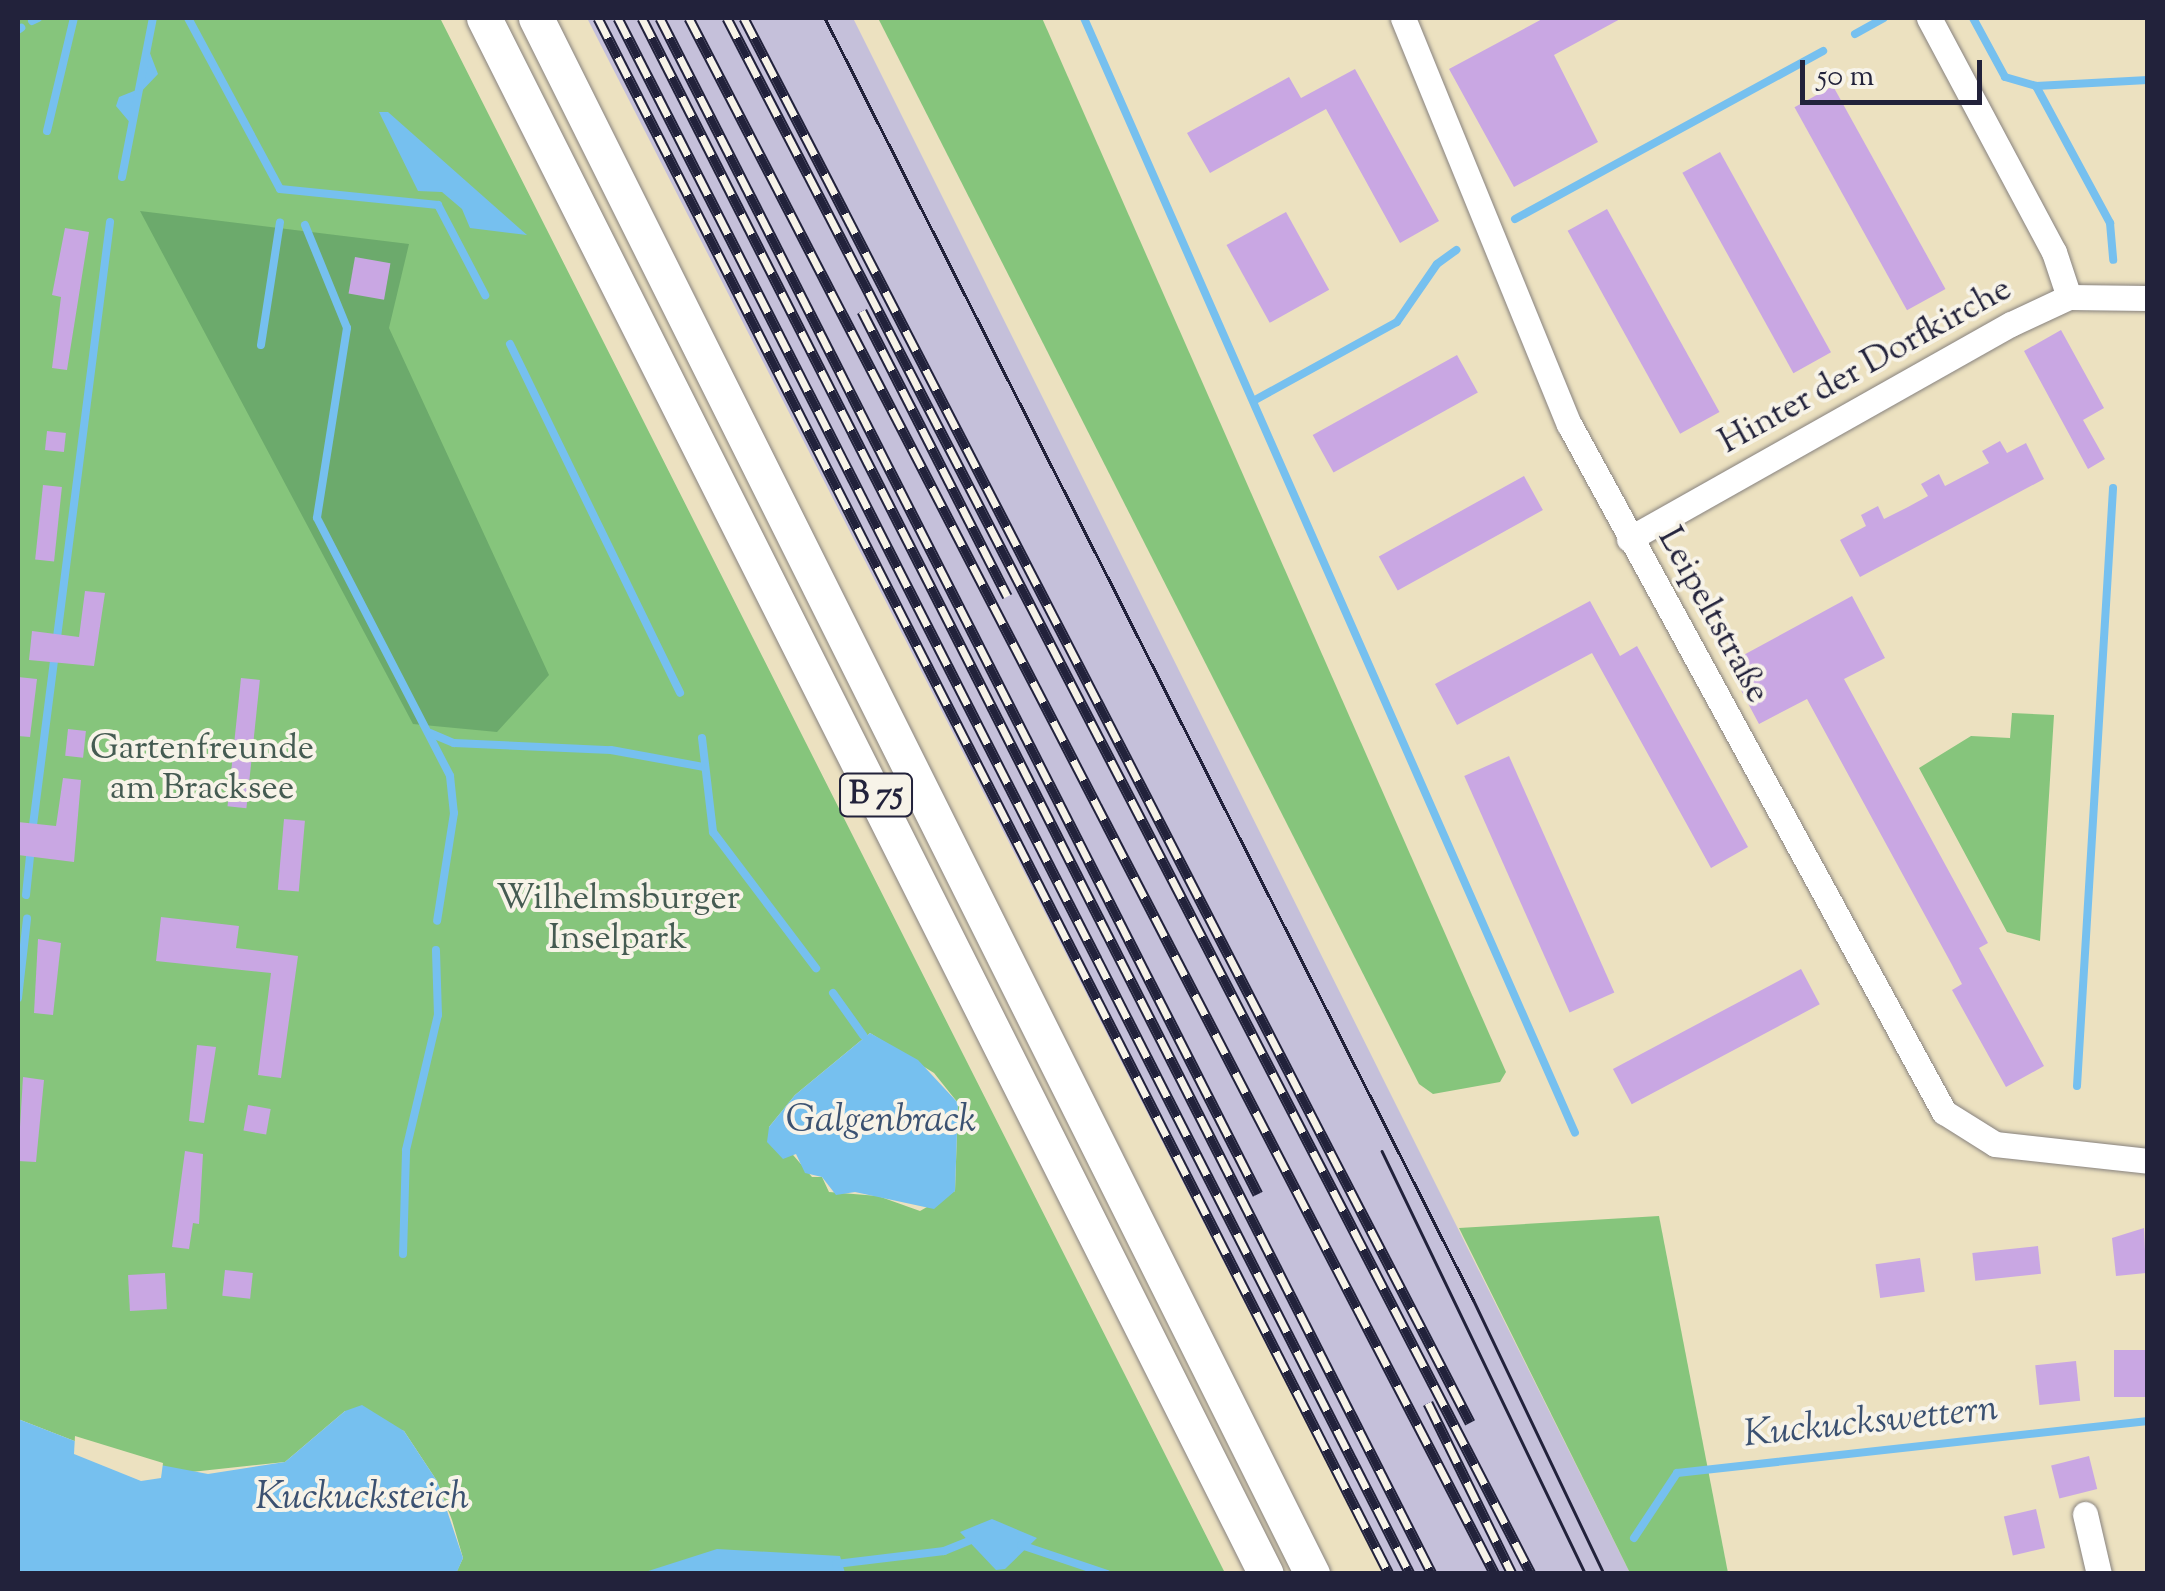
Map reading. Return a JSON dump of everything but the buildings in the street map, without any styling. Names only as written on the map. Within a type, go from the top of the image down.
[{"type":"highway","name":"B 75","points":[[484,18],[1266,1574]]},
{"type":"highway","name":"B 75","points":[[536,18],[1312,1574]]},
{"type":"street","name":"Leipeltstraße","points":[[1403,18],[1526,324],[1630,539],[1944,1112],[1996,1144],[2148,1161]]},
{"type":"street","points":[[1928,18],[2054,252],[2069,297]]},
{"type":"street","name":"Hinter der Dorfkirche","points":[[1630,539],[2069,297],[2148,298]]},
{"type":"street","points":[[2085,1514],[2099,1574]]},
{"type":"shaded area","points":[[587,18],[853,18],[1630,1573],[1383,1573]]},
{"type":"green space","name":"Wilhelmsburger Inselpark","points":[[18,18],[440,18],[1225,1573],[456,1573],[463,1558],[452,1520],[437,1481],[404,1431],[345,1411],[285,1462],[182,1473],[113,1456],[18,1419]],"holes":[[[870,1033],[934,1073],[958,1103],[955,1191],[920,1211],[878,1196],[829,1192],[822,1177],[812,1177],[769,1127],[795,1095]]]},
{"type":"green space","points":[[878,18],[1042,18],[1506,1072],[1500,1082],[1433,1094],[1419,1084]]},
{"type":"green space","points":[[140,211],[409,244],[389,328],[549,675],[497,732],[413,724]]},
{"type":"green space","points":[[2012,713],[2054,715],[2040,941],[2007,932],[1919,768],[1971,736],[2010,738]]},
{"type":"green space","points":[[1659,1216],[1728,1573],[1630,1573],[1459,1228]]},
{"type":"water","points":[[148,48],[158,74],[138,95],[132,125],[116,106],[119,97],[139,89]]},
{"type":"water","points":[[379,112],[388,112],[527,235],[470,228],[462,209],[442,192],[418,191]]},
{"type":"water","name":"Galgenbrack","points":[[870,1033],[918,1060],[958,1103],[955,1191],[934,1209],[855,1192],[836,1195],[822,1177],[805,1173],[796,1154],[783,1159],[767,1142],[769,1127],[795,1095]]},
{"type":"water","name":"Kuckucksteich","points":[[362,1405],[404,1431],[437,1481],[463,1558],[456,1574],[18,1573],[18,1419],[113,1456],[208,1474],[285,1462],[345,1411]]},
{"type":"water","points":[[992,1519],[1037,1538],[1005,1569],[996,1570],[960,1532]]},
{"type":"water","points":[[717,1549],[840,1556],[845,1573],[642,1573]]},
{"type":"pier","points":[[75,1436],[163,1463],[161,1478],[141,1481],[74,1454]]},
{"type":"waterway","points":[[32,21],[38,18]]},
{"type":"waterway","points":[[47,131],[74,18]]},
{"type":"waterway","points":[[122,177],[153,18]]},
{"type":"waterway","points":[[188,18],[280,189],[438,205],[485,295]]},
{"type":"waterway","points":[[1084,18],[1575,1133]]},
{"type":"waterway","points":[[1855,34],[1884,18]]},
{"type":"waterway","points":[[1973,18],[2005,77],[2036,86],[2110,223],[2113,260]]},
{"type":"waterway","points":[[1515,219],[1823,51]]},
{"type":"waterway","points":[[2036,86],[2148,80]]},
{"type":"waterway","points":[[32,833],[110,222]]},
{"type":"waterway","points":[[261,345],[280,222]]},
{"type":"waterway","points":[[305,225],[347,328],[317,518],[450,776],[454,813],[437,921]]},
{"type":"waterway","points":[[1255,400],[1397,322],[1437,264],[1456,250]]},
{"type":"waterway","points":[[510,344],[680,693]]},
{"type":"waterway","points":[[2077,1086],[2113,488]]},
{"type":"waterway","points":[[430,733],[454,743],[611,750],[704,767]]},
{"type":"waterway","points":[[702,738],[713,832],[816,968]]},
{"type":"waterway","points":[[26,895],[31,847]]},
{"type":"waterway","points":[[18,998],[27,919]]},
{"type":"waterway","points":[[403,1254],[406,1150],[438,1015],[436,950]]},
{"type":"waterway","points":[[833,993],[863,1035]]},
{"type":"waterway","name":"Kuckuckswettern","points":[[1634,1538],[1677,1473],[2148,1421]]},
{"type":"waterway","name":"Kuckuckswettern","points":[[836,1564],[944,1551],[973,1539]]},
{"type":"waterway","name":"Kuckuckswettern","points":[[1021,1545],[1107,1574]]},
{"type":"tram line","points":[[825,18],[1473,1299],[1604,1574]]},
{"type":"tram line","points":[[1382,1151],[1586,1574]]},
{"type":"railway","points":[[598,18],[1389,1574]]},
{"type":"railway","points":[[618,18],[1410,1574]]},
{"type":"railway","points":[[642,18],[1432,1574]]},
{"type":"railway","points":[[660,18],[1258,1194]]},
{"type":"railway","points":[[689,18],[1495,1574]]},
{"type":"railway","points":[[727,18],[1531,1574]]},
{"type":"railway","points":[[744,18],[1470,1422]]},
{"type":"railway","points":[[862,311],[1007,596]]},
{"type":"railway","points":[[1428,1403],[1512,1574]]},
{"type":"park label","name":"Gartenfreunde am Bracksee","points":[[202,770]]}]
